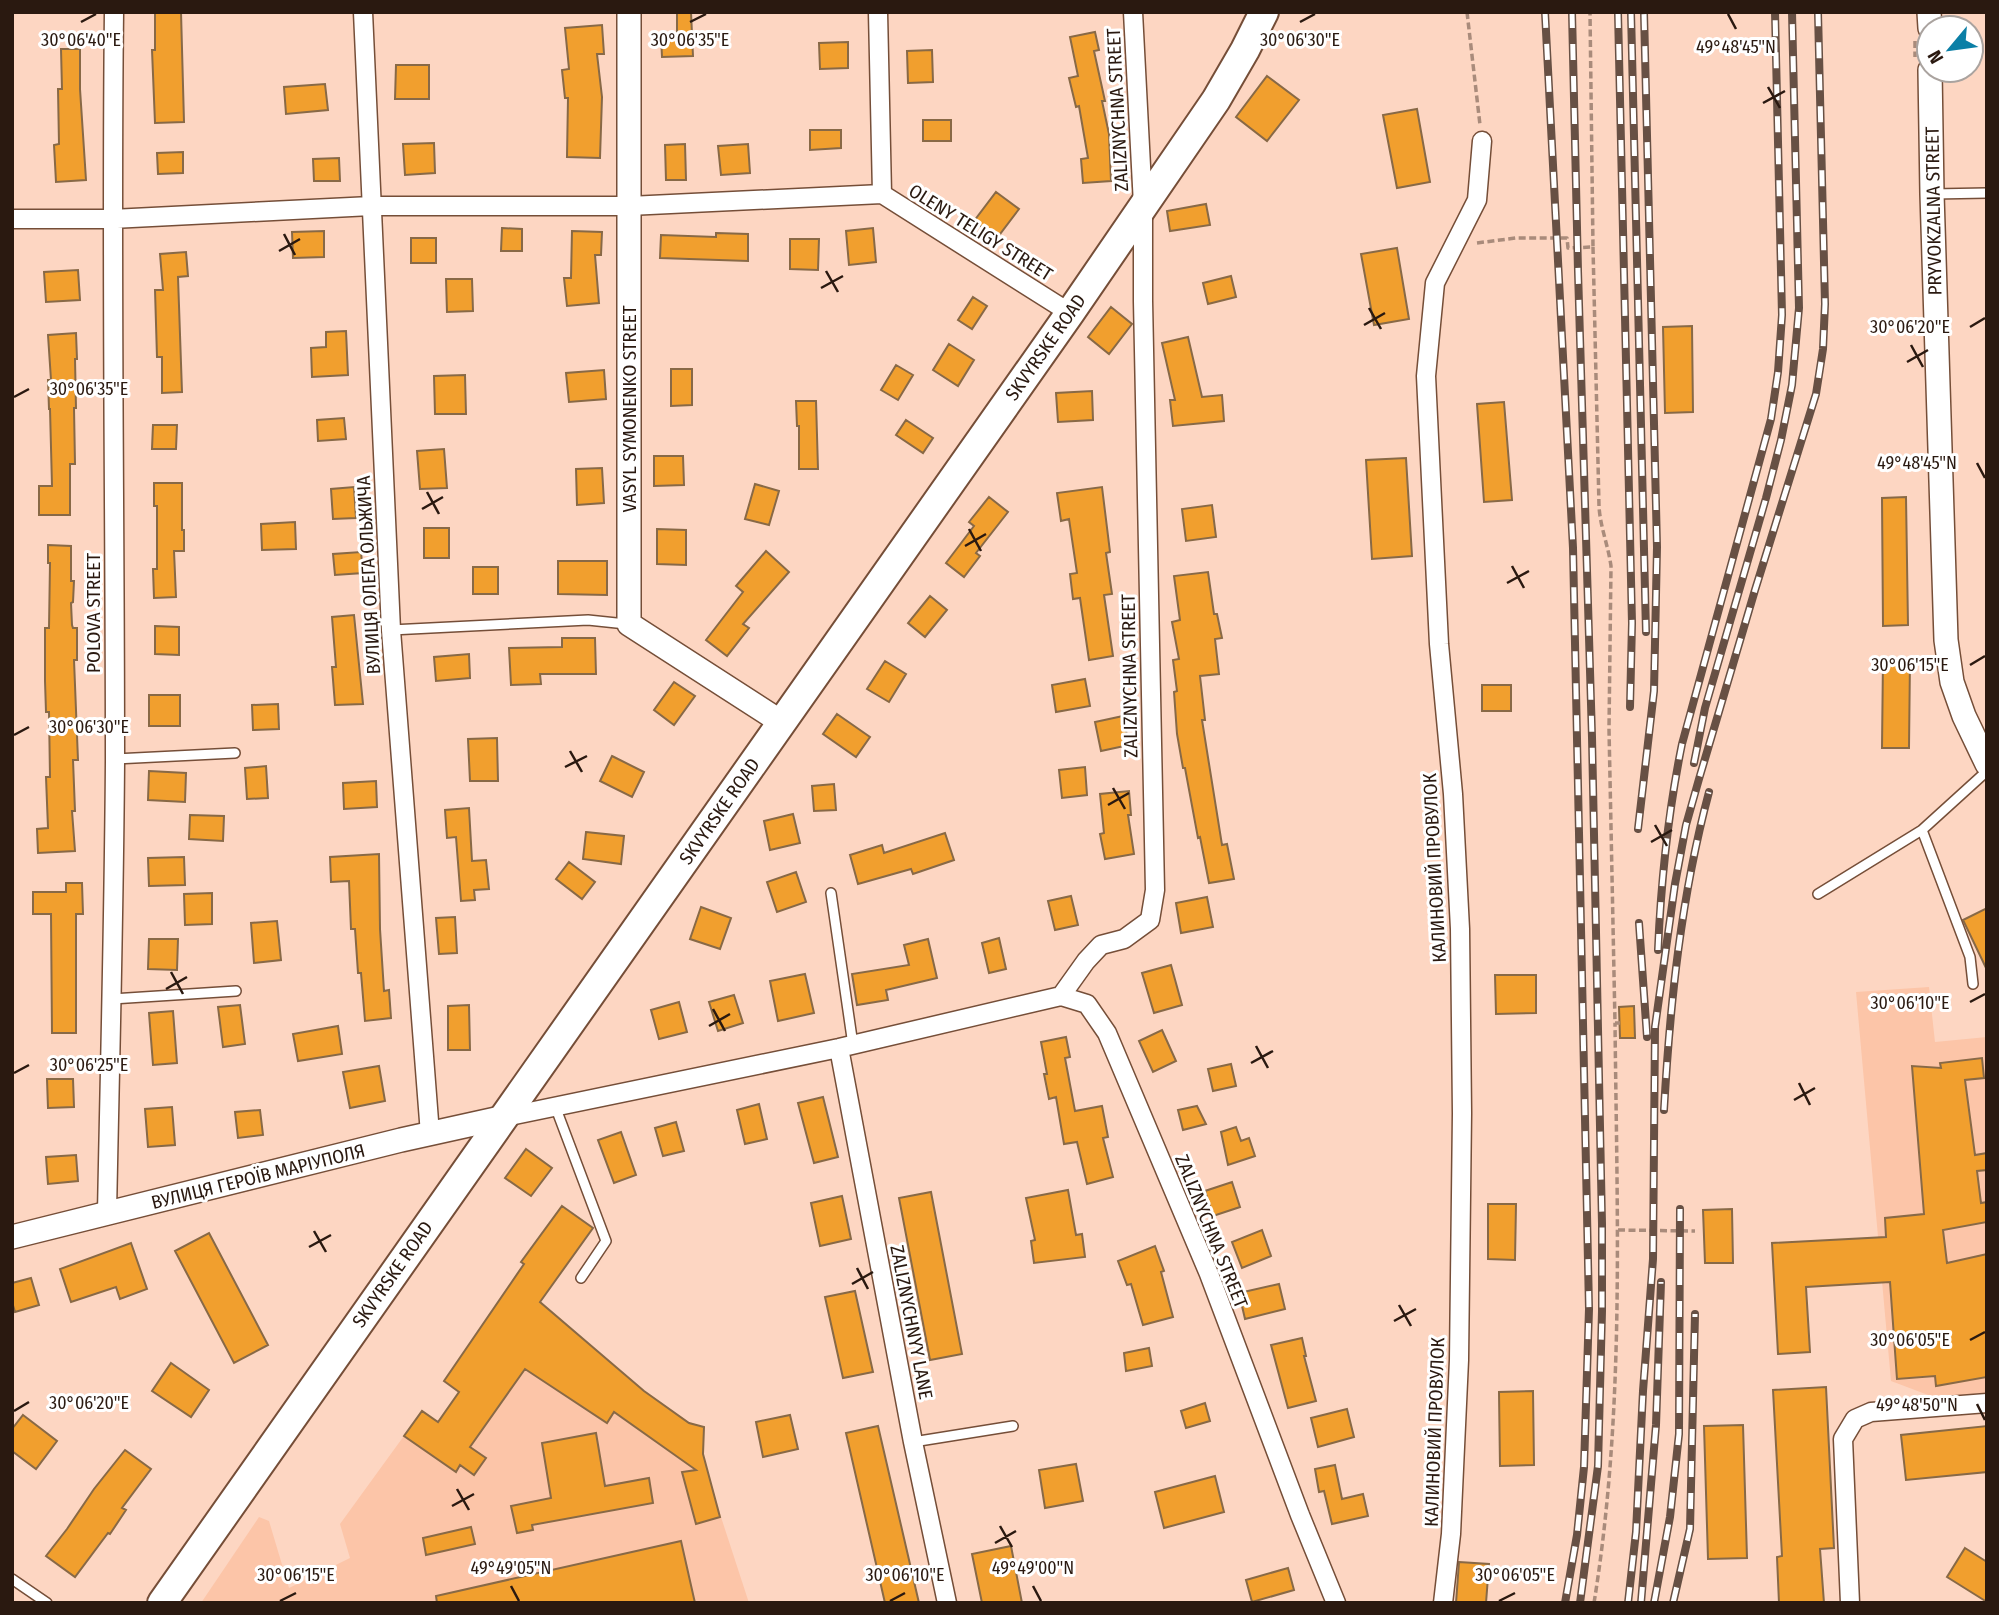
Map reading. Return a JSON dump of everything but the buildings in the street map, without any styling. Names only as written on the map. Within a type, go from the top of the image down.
[{"type":"main road","name":"SKVYRSKE ROAD","points":[[162,1603],[1070,313],[1216,100],[1264,12]]},
{"type":"street","name":"POLOVA STREET","points":[[107,1213],[115,759],[112,219],[114,12]]},
{"type":"street","name":"ВУЛИЦЯ ОЛЕГА ОЛЬЖИЧА","points":[[363,12],[391,630],[430,1134]]},
{"type":"street","name":"VASYL SYMONENKO STREET","points":[[629,12],[629,624]]},
{"type":"street","name":"OLENY TELIGY STREET","points":[[878,12],[882,194],[1070,313]]},
{"type":"street","name":"ZALIZNYCHNA STREET","points":[[1133,12],[1143,205],[1155,890],[1150,920],[1124,939],[1101,945],[1061,996],[1087,1004],[1107,1033],[1209,1274],[1336,1603]]},
{"type":"street","name":"PRYVOKZALNA STREET","points":[[1930,84],[1946,640],[1951,682],[1987,764]]},
{"type":"street","name":"КАЛИНОВИЙ ПРОВУЛОК","points":[[1443,1603],[1451,1534],[1459,1360],[1462,1113],[1460,929],[1453,794],[1439,644],[1426,376],[1435,283],[1477,200],[1482,141]]},
{"type":"street","points":[[12,219],[112,219],[371,206],[629,206],[882,194]]},
{"type":"street","points":[[629,624],[781,722]]},
{"type":"street","points":[[505,1117],[846,1046],[1061,996]]},
{"type":"street","name":"ZALIZNYCHNYY LANE","points":[[846,1046],[913,1442],[947,1603]]},
{"type":"street","name":"ВУЛИЦЯ ГЕРОЇВ МАРІУПОЛЯ","points":[[12,1237],[505,1117]]},
{"type":"street","points":[[1850,1603],[1843,1439],[1855,1419],[1871,1412],[1987,1403]]},
{"type":"lane","points":[[1932,194],[1987,193]]},
{"type":"lane","points":[[391,630],[587,620],[629,624]]},
{"type":"lane","points":[[115,759],[235,753]]},
{"type":"lane","points":[[1818,894],[1922,830],[1987,771]]},
{"type":"lane","points":[[1922,830],[1970,957],[1973,984]]},
{"type":"lane","points":[[831,893],[846,1046]]},
{"type":"lane","points":[[112,999],[236,991]]},
{"type":"lane","points":[[555,1107],[606,1241],[582,1278]]},
{"type":"lane","points":[[913,1442],[1013,1426]]},
{"type":"lane","points":[[12,1579],[47,1603]]},
{"type":"path","points":[[1467,12],[1482,141]]},
{"type":"path","points":[[1590,12],[1599,506],[1611,566],[1609,729],[1617,1023],[1618,1230],[1615,1398],[1601,1558],[1594,1603]]},
{"type":"path","points":[[1454,245],[1516,239],[1567,238],[1568,248],[1593,247]]},
{"type":"path","points":[[1618,1230],[1695,1231]]},
{"type":"shaded area","points":[[1929,987],[1935,1042],[1987,1037],[1987,1393],[1936,1398],[1891,1381],[1856,992]]},
{"type":"shaded area","points":[[513,1279],[646,1392],[689,1422],[704,1427],[703,1454],[749,1603],[201,1603],[259,1517],[269,1521],[289,1588],[350,1558],[340,1524],[422,1411],[438,1422],[459,1392],[444,1381]]},
{"type":"railway","points":[[1545,12],[1573,548],[1589,1309],[1584,1467],[1577,1535],[1565,1603]]},
{"type":"railway","points":[[1572,12],[1602,1224],[1598,1466],[1580,1603]]},
{"type":"railway","points":[[1618,12],[1632,623],[1630,707]]},
{"type":"railway","points":[[1631,12],[1646,632]]},
{"type":"railway","points":[[1638,829],[1654,691],[1657,547],[1644,12]]},
{"type":"railway","points":[[1658,950],[1666,847],[1682,744],[1771,419],[1778,372],[1782,315],[1775,12]]},
{"type":"railway","points":[[1694,763],[1705,708],[1766,498],[1792,385],[1799,308],[1792,12]]},
{"type":"railway","points":[[1628,1603],[1636,1532],[1653,1259],[1655,1027],[1675,884],[1686,825],[1699,779],[1816,394],[1823,349],[1825,304],[1818,12]]},
{"type":"railway","points":[[1664,1110],[1678,950],[1691,871],[1709,792]]},
{"type":"railway","points":[[1639,923],[1647,1037]]},
{"type":"railway","points":[[1654,1603],[1670,1517],[1679,1434],[1680,1209]]},
{"type":"railway","points":[[1641,1603],[1656,1425],[1661,1282]]},
{"type":"railway","points":[[1673,1603],[1690,1529],[1695,1314]]}]
